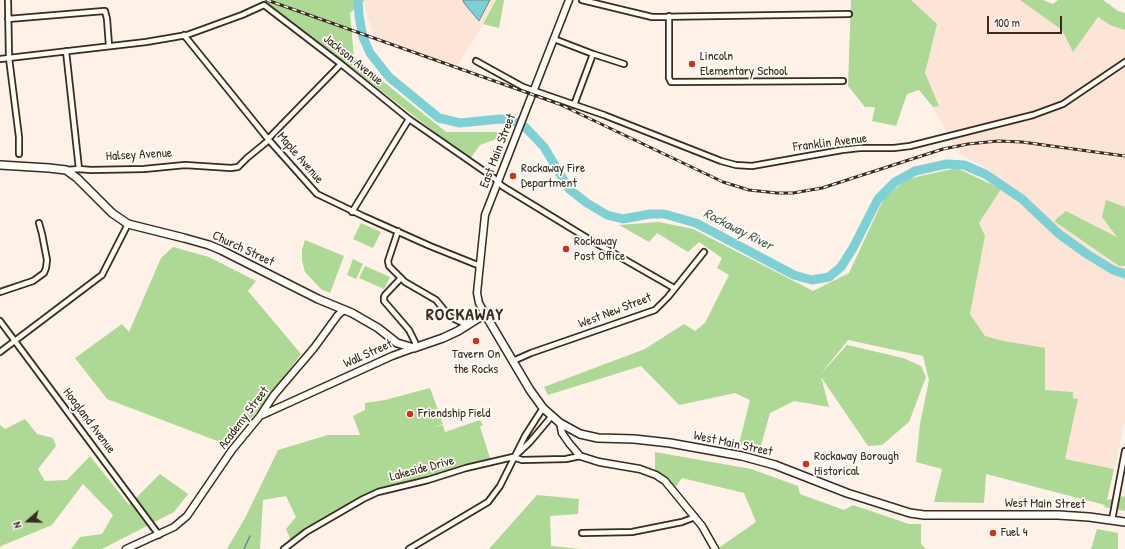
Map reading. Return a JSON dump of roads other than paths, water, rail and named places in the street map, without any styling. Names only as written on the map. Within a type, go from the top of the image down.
[{"type":"main road","name":"Halsey Avenue","points":[[0,165],[66,170]]},
{"type":"main road","name":"Church Street","points":[[66,170],[77,178],[112,213],[128,224],[209,245],[318,299],[367,321],[397,342],[415,348]]},
{"type":"main road","name":"Wall Street","points":[[415,348],[458,331],[485,314]]},
{"type":"main road","name":"West Main Street","points":[[485,314],[530,390],[543,408],[551,417],[580,434],[598,438],[650,440],[717,451],[754,459],[775,465],[854,495],[910,513],[924,515],[1058,515],[1125,522]]},
{"type":"street","points":[[8,0],[9,58],[19,154]]},
{"type":"street","name":"East Main Street","points":[[485,314],[478,298],[486,215],[569,0]]},
{"type":"street","points":[[582,0],[652,17],[850,14]]},
{"type":"street","name":"Jackson Avenue","points":[[184,35],[242,15],[264,5],[341,64],[409,119],[494,178],[502,186],[587,238],[674,288]]},
{"type":"street","points":[[8,19],[105,11],[109,46]]},
{"type":"street","points":[[669,16],[669,78],[671,82],[843,81]]},
{"type":"street","points":[[0,59],[146,42],[184,35]]},
{"type":"street","name":"Maple Avenue","points":[[184,35],[269,140],[317,194],[352,212],[480,266]]},
{"type":"street","points":[[554,39],[624,64]]},
{"type":"street","points":[[66,51],[79,169]]},
{"type":"street","points":[[574,104],[593,54]]},
{"type":"street","name":"Franklin Avenue","points":[[476,61],[533,91],[604,115],[721,161],[736,165],[752,166],[842,150],[910,146],[1033,115],[1063,104],[1125,62]]},
{"type":"street","name":"Halsey Avenue","points":[[66,170],[144,169],[185,165],[231,168],[238,167],[269,140],[341,64]]},
{"type":"street","points":[[352,212],[409,119]]},
{"type":"street","points":[[0,292],[33,281],[44,273],[47,260],[39,223]]},
{"type":"street","points":[[0,352],[102,275],[128,224]]},
{"type":"street","points":[[398,231],[388,264],[401,278],[436,300],[450,317],[467,325]]},
{"type":"street","name":"West New Street","points":[[513,361],[531,353],[655,310],[668,298],[674,288],[704,252]]},
{"type":"street","points":[[401,278],[385,295],[384,301],[409,330],[415,342],[415,348]]},
{"type":"street","name":"Academy Street","points":[[126,549],[159,535],[178,524],[187,516],[232,450],[344,310]]},
{"type":"street","name":"Hoagland Avenue","points":[[0,321],[159,535]]},
{"type":"street","points":[[397,342],[399,354]]},
{"type":"street","name":"Wall Street","points":[[260,416],[415,348]]},
{"type":"street","points":[[273,397],[284,406]]},
{"type":"street","points":[[409,549],[488,502],[500,486],[511,465],[513,457],[543,408]]},
{"type":"street","points":[[513,457],[530,442],[551,417]]},
{"type":"street","points":[[560,423],[562,433],[580,456],[599,462],[640,468],[656,475],[672,489],[695,517],[715,549]]},
{"type":"street","points":[[1112,520],[1125,451]]},
{"type":"street","name":"Lakeside Drive","points":[[284,549],[306,532],[378,492],[513,457],[522,460],[566,459],[580,456]]},
{"type":"street","points":[[582,533],[632,532],[682,522],[695,517]]},
{"type":"water","points":[[463,0],[490,0],[479,21]]},
{"type":"waterway","name":"Rockaway River","points":[[358,0],[363,37],[370,53],[389,77],[439,118],[460,123],[500,119],[512,120],[526,128],[544,147],[569,189],[587,203],[607,215],[623,219],[650,214],[664,214],[696,223],[794,275],[812,280],[829,277],[841,267],[853,248],[878,199],[895,182],[915,171],[947,164],[964,165],[985,174],[1022,199],[1059,234],[1087,254],[1113,270],[1125,274]]},
{"type":"waterway","points":[[244,549],[250,536]]},
{"type":"railway","points":[[267,0],[559,104],[723,182],[749,190],[793,193],[822,188],[943,149],[968,144],[998,141],[1022,142],[1125,156]]},
{"type":"place","name":"Lincoln Elementary School","points":[[692,64]]},
{"type":"place","name":"Rockaway Fire Department","points":[[513,176]]},
{"type":"place","name":"Rockaway Post Office","points":[[566,249]]},
{"type":"place","name":"Tavern On the Rocks","points":[[476,341]]},
{"type":"place","name":"Friendship Field","points":[[410,414]]},
{"type":"place","name":"Rockaway Borough Historical","points":[[806,464]]},
{"type":"place","name":"Fuel 4","points":[[993,533]]},
{"type":"district","name":"ROCKAWAY","points":[[465,315]]}]
